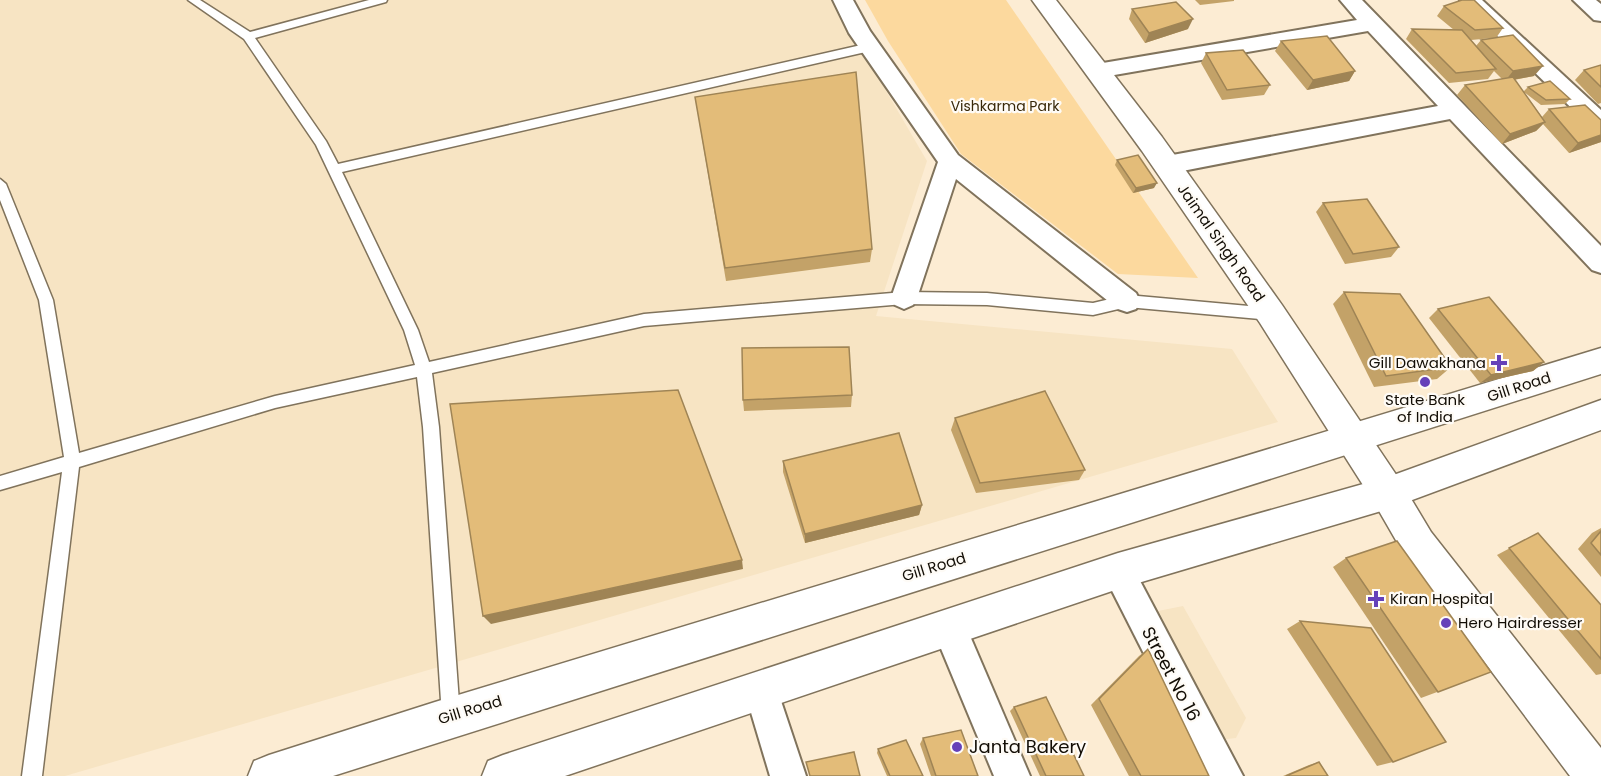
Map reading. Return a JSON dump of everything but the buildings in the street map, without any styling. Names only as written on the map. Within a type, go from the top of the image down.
[{"type":"main road","name":"Jaimal Singh Road","points":[[1044,0],[1167,165],[1271,314],[1388,493],[1418,544],[1596,776]]},
{"type":"main road","name":"Gill Road","points":[[269,776],[451,716],[1352,440],[1601,361]]},
{"type":"main road","points":[[503,776],[1118,571],[1388,493],[1601,415]]},
{"type":"street","points":[[843,0],[870,47],[950,161],[1127,302]]},
{"type":"street","points":[[1350,0],[1601,263]]},
{"type":"street","points":[[1470,0],[1601,123]]},
{"type":"street","points":[[1583,0],[1601,15]]},
{"type":"street","points":[[1097,71],[1373,24]]},
{"type":"street","points":[[1167,165],[1456,110]]},
{"type":"street","points":[[904,298],[950,161]]},
{"type":"street","name":"Street No 16","points":[[1118,571],[1225,776]]},
{"type":"street","points":[[949,627],[1012,776]]},
{"type":"street","points":[[761,689],[788,776]]},
{"type":"lane","points":[[193,0],[248,36],[322,144],[411,330],[424,369],[431,427],[451,716]]},
{"type":"lane","points":[[248,36],[382,0]]},
{"type":"lane","points":[[336,170],[870,47]]},
{"type":"lane","points":[[0,184],[45,300],[71,462],[32,776]]},
{"type":"lane","points":[[0,483],[275,402],[644,320],[904,298],[987,299],[1093,309],[1127,302],[1271,314]]},
{"type":"shaded area","points":[[0,0],[833,0],[927,161],[876,316],[1232,349],[1278,422],[65,776],[0,776]]},
{"type":"shaded area","points":[[1183,606],[1246,718],[1236,738],[1217,740],[1153,612]]},
{"type":"green space","name":"Vishkarma Park","points":[[865,0],[1006,0],[1198,278],[1118,274],[961,154],[888,41]]},
{"type":"place","name":"Gill Dawakhana","points":[[1499,363]]},
{"type":"place","name":"State Bank of India","points":[[1425,382]]},
{"type":"place","name":"Kiran Hospital","points":[[1376,599]]},
{"type":"place","name":"Hero Hairdresser","points":[[1446,623]]},
{"type":"place","name":"Janta Bakery","points":[[957,747]]}]
